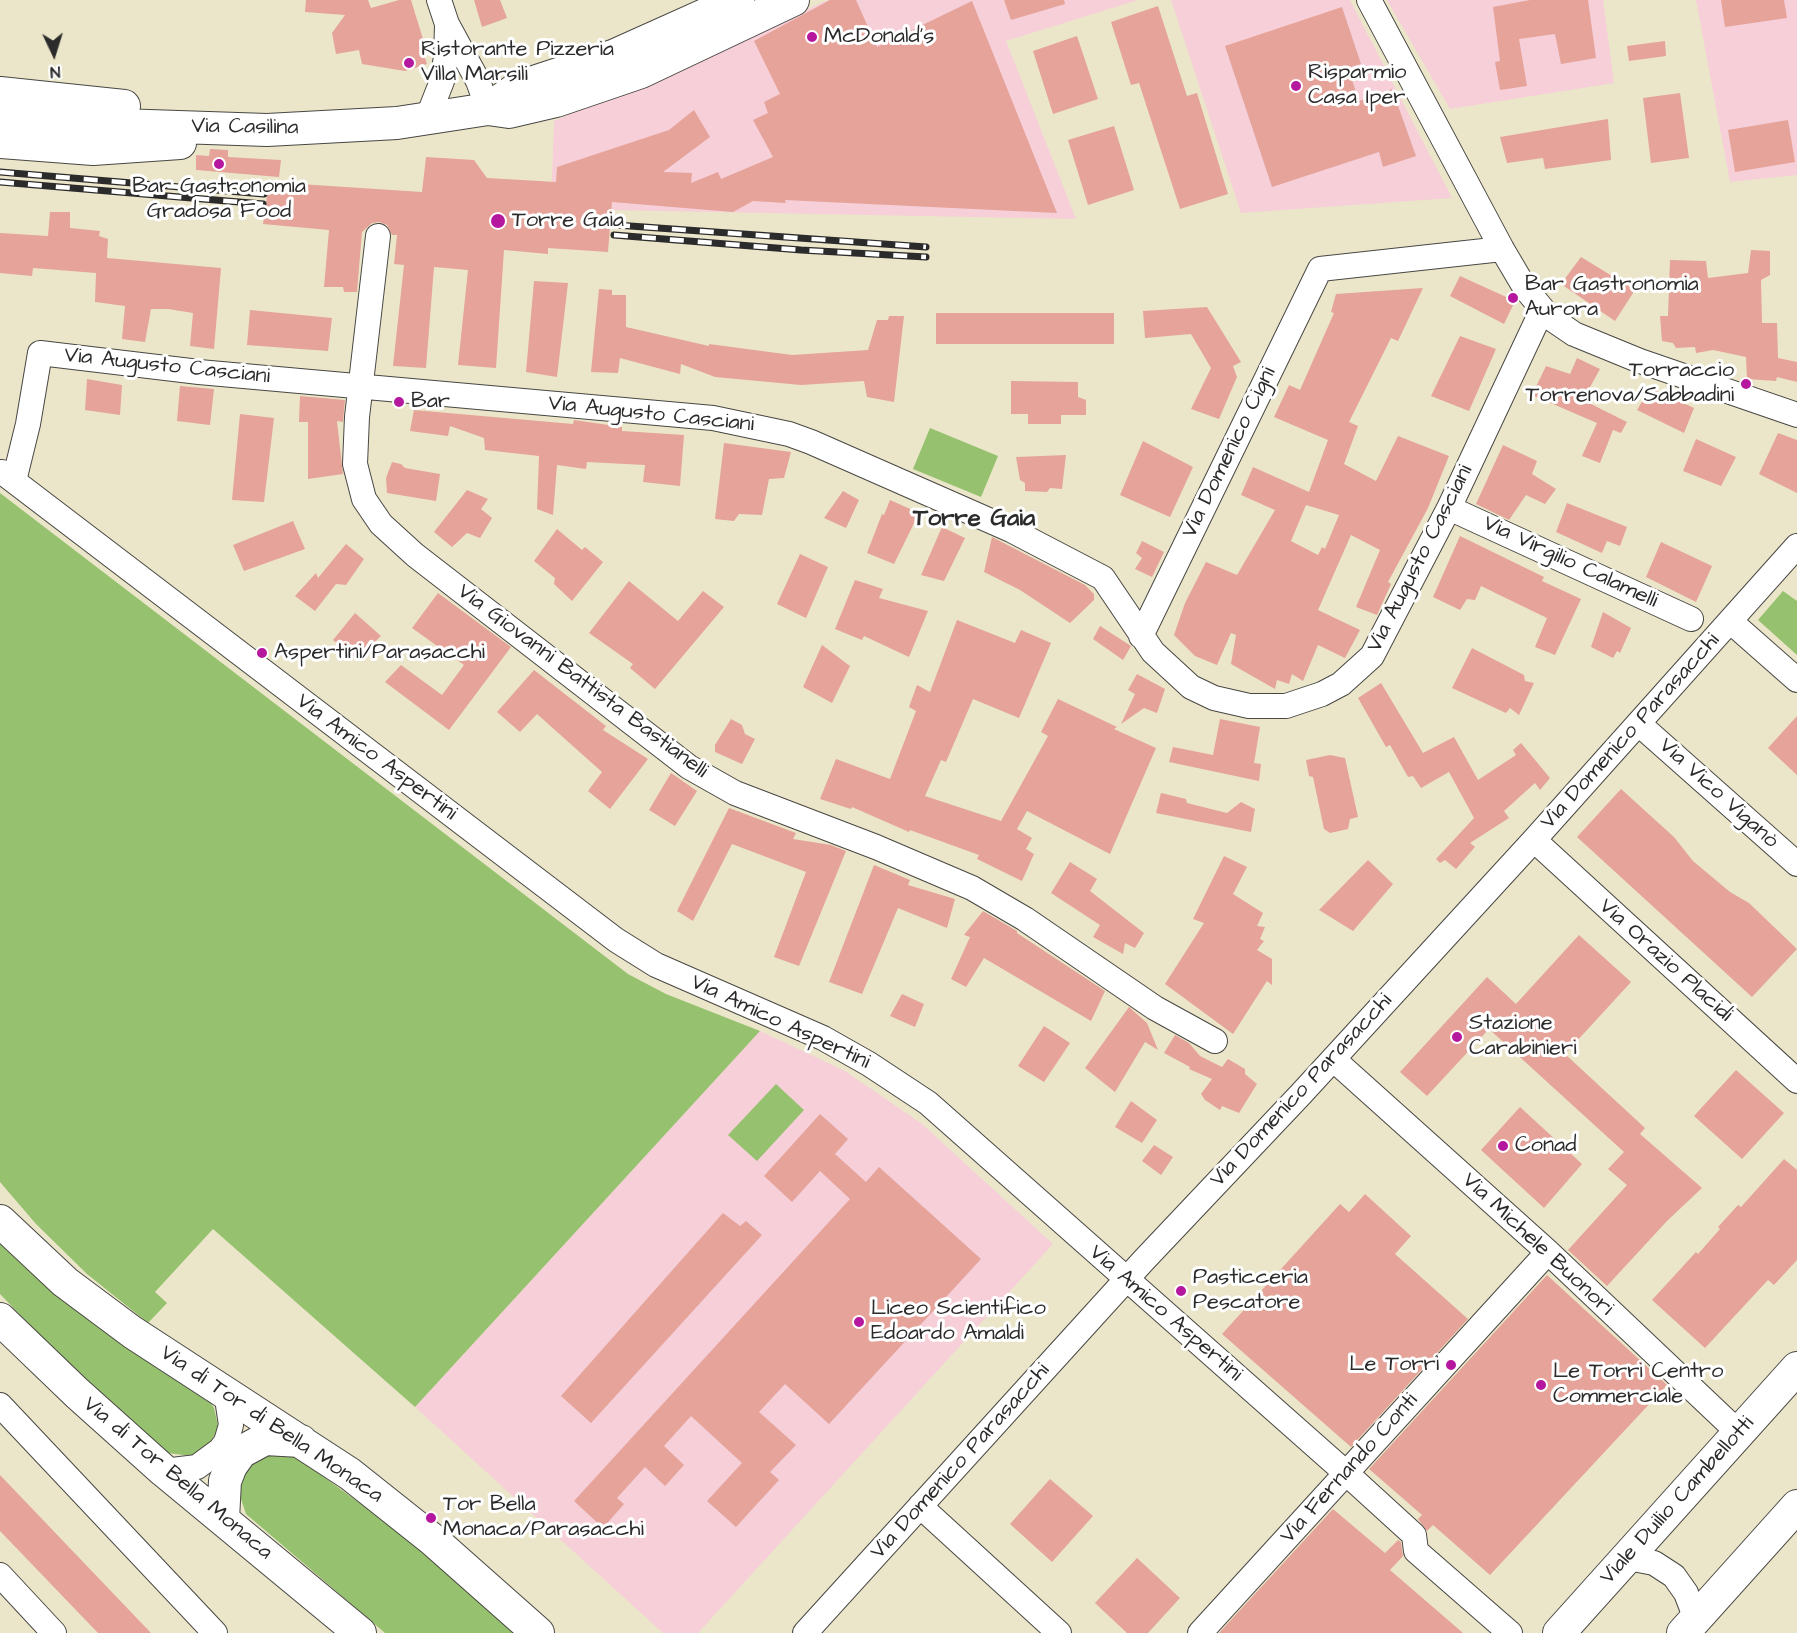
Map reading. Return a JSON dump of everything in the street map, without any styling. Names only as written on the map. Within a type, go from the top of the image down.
[{"type":"main road","name":"Via Casilina","points":[[488,109],[519,87],[630,49],[738,0]]},
{"type":"main road","name":"Via Casilina","points":[[0,117],[90,124],[267,130],[350,127],[427,119],[488,109],[502,112],[523,110],[605,85],[679,56],[793,0]]},
{"type":"main road","points":[[0,93],[101,102],[267,130]]},
{"type":"main road","points":[[0,142],[61,148],[134,148],[267,130]]},
{"type":"main road","name":"Via di Tor di Bella Monaca","points":[[0,1221],[42,1262],[132,1332],[350,1474],[410,1521],[538,1633]]},
{"type":"main road","name":"Via di Tor Bella Monaca","points":[[0,1319],[76,1394],[164,1471],[360,1633]]},
{"type":"main road","name":"Viale Duilio Cambellotti","points":[[1559,1633],[1797,1368]]},
{"type":"main road","points":[[223,1520],[225,1481],[231,1466],[241,1452],[265,1439],[301,1441]]},
{"type":"main road","points":[[1689,1626],[1797,1506]]},
{"type":"street","points":[[1369,0],[1502,249],[1525,288],[1542,310],[1564,328],[1590,341],[1797,415]]},
{"type":"street","points":[[442,10],[478,81],[488,109]]},
{"type":"street","points":[[427,119],[442,81],[446,57],[442,10]]},
{"type":"street","name":"Via Giovanni Battista Bastianelli","points":[[378,236],[355,450],[357,477],[364,499],[381,524],[415,555],[689,767],[735,793],[876,847],[972,888],[1025,919],[1155,1008],[1215,1041]]},
{"type":"street","name":"Via Domenico Cigni","points":[[1141,636],[1320,269],[1502,249]]},
{"type":"street","name":"Via Augusto Casciani","points":[[7,476],[28,424],[40,353],[199,372],[713,418],[789,434],[1001,525],[1096,573],[1110,585],[1141,636],[1162,663],[1191,687],[1214,698],[1250,706],[1286,706],[1323,694],[1358,672],[1372,656],[1449,508],[1542,310]]},
{"type":"street","name":"Via Amico Aspertini","points":[[7,476],[616,940],[666,969],[832,1043],[922,1099],[1346,1473],[1414,1535],[1416,1551],[1510,1633]]},
{"type":"street","name":"Via Virgilio Calamelli","points":[[1449,508],[1691,619]]},
{"type":"street","name":"Via Domenico Parasacchi","points":[[805,1633],[1126,1280],[1534,840],[1797,546]]},
{"type":"street","points":[[1730,621],[1797,680]]},
{"type":"street","name":"Via Vico Viganò","points":[[1639,724],[1797,864]]},
{"type":"street","name":"Via Orazio Placidi","points":[[1534,840],[1797,1081]]},
{"type":"street","name":"Via Michele Buonori","points":[[1333,1059],[1548,1252],[1739,1433]]},
{"type":"street","name":"Via Fernando Conti","points":[[1200,1633],[1548,1252]]},
{"type":"street","points":[[164,1471],[196,1467],[220,1450],[231,1425],[226,1392]]},
{"type":"street","points":[[0,1405],[214,1633]]},
{"type":"street","points":[[920,1506],[1059,1633]]},
{"type":"street","points":[[1628,1558],[1654,1563],[1674,1576],[1686,1593],[1689,1626]]},
{"type":"street","points":[[0,1575],[54,1633]]},
{"type":"shaded area","points":[[828,0],[1138,0],[1006,41],[1076,219],[611,210],[551,205],[554,121]]},
{"type":"shaded area","points":[[1171,0],[1350,0],[1452,198],[1241,213]]},
{"type":"shaded area","points":[[1387,0],[1603,0],[1614,83],[1450,109]]},
{"type":"shaded area","points":[[1696,0],[1797,0],[1797,175],[1730,182]]},
{"type":"shaded area","points":[[760,1031],[845,1071],[922,1124],[1053,1244],[698,1633],[663,1633],[415,1407]]},
{"type":"green space","points":[[930,428],[998,456],[981,497],[913,469]]},
{"type":"green space","points":[[0,493],[628,974],[666,994],[760,1031],[415,1407],[213,1229],[155,1292],[167,1303],[148,1323],[87,1274],[36,1224],[0,1182]]},
{"type":"green space","points":[[1783,591],[1797,601],[1797,655],[1758,620]]},
{"type":"green space","points":[[776,1084],[804,1110],[757,1161],[728,1135]]},
{"type":"green space","points":[[0,1242],[43,1283],[209,1400],[214,1408],[218,1426],[211,1443],[191,1456],[168,1453],[60,1356],[0,1294]]},
{"type":"green space","points":[[274,1452],[293,1455],[425,1551],[516,1633],[385,1633],[246,1514],[238,1490],[247,1465]]},
{"type":"building","points":[[306,0],[368,0],[371,8],[399,0],[411,0],[423,39],[419,40],[427,64],[405,71],[362,64],[359,50],[336,54],[332,33],[345,15],[305,12]]},
{"type":"building","points":[[474,0],[500,0],[507,18],[482,27]]},
{"type":"building","points":[[830,0],[856,0],[877,47],[972,1],[1057,213],[785,200],[786,203],[753,201],[733,212],[612,202],[608,252],[548,248],[548,254],[504,250],[496,368],[458,365],[468,270],[434,267],[426,368],[393,366],[404,265],[394,264],[397,235],[392,235],[387,225],[379,222],[372,223],[362,232],[357,292],[344,292],[343,287],[324,287],[329,230],[263,224],[269,182],[422,192],[426,157],[474,160],[487,178],[556,182],[557,167],[669,130],[694,110],[710,137],[663,172],[692,173],[691,183],[718,172],[721,179],[773,157],[753,120],[768,113],[764,102],[780,94],[754,41]]},
{"type":"building","points":[[1004,0],[1064,0],[1065,4],[1011,20]]},
{"type":"building","points":[[1530,0],[1588,0],[1596,58],[1561,64],[1555,34],[1519,39],[1527,86],[1500,90],[1495,62],[1500,61],[1493,7]]},
{"type":"building","points":[[1721,0],[1784,0],[1787,18],[1725,27]]},
{"type":"building","points":[[1158,6],[1187,96],[1197,93],[1228,194],[1180,209],[1139,83],[1131,85],[1111,22]]},
{"type":"building","name":"Risparmio Casa Iper","points":[[1342,7],[1361,64],[1348,68],[1359,101],[1392,89],[1416,156],[1383,167],[1379,152],[1272,187],[1225,46]]},
{"type":"building","points":[[1077,36],[1098,99],[1053,114],[1033,51]]},
{"type":"building","points":[[1665,41],[1666,56],[1629,61],[1627,46]]},
{"type":"building","points":[[1680,93],[1689,158],[1651,163],[1643,98]]},
{"type":"building","points":[[1608,119],[1611,160],[1545,169],[1543,158],[1507,163],[1500,137]]},
{"type":"building","points":[[1788,120],[1795,162],[1735,172],[1728,130]]},
{"type":"building","points":[[1114,126],[1134,190],[1088,205],[1068,140]]},
{"type":"building","points":[[210,149],[228,150],[228,157],[281,160],[279,177],[196,170],[196,155],[209,156]]},
{"type":"building","points":[[50,212],[70,212],[70,228],[100,231],[99,236],[108,239],[107,258],[221,268],[214,349],[190,346],[193,313],[168,309],[151,309],[145,342],[122,339],[125,306],[95,302],[96,273],[33,268],[32,276],[0,273],[0,233],[48,236]]},
{"type":"building","points":[[1751,250],[1770,251],[1770,275],[1761,280],[1762,323],[1777,323],[1778,358],[1797,362],[1797,382],[1777,377],[1776,381],[1747,379],[1746,357],[1713,350],[1696,353],[1695,347],[1676,348],[1673,343],[1662,341],[1660,316],[1668,316],[1670,260],[1706,261],[1708,278],[1748,273]]},
{"type":"building","points":[[1581,257],[1635,290],[1615,321],[1561,284]]},
{"type":"building","points":[[1460,276],[1515,301],[1504,324],[1450,296]]},
{"type":"building","points":[[534,281],[568,283],[557,377],[526,372]]},
{"type":"building","points":[[1423,288],[1398,341],[1391,338],[1349,422],[1358,426],[1344,464],[1376,481],[1398,436],[1449,456],[1428,508],[1388,582],[1391,584],[1377,615],[1356,607],[1380,550],[1351,535],[1318,610],[1360,630],[1345,658],[1318,645],[1303,681],[1292,674],[1289,684],[1277,680],[1275,689],[1231,664],[1236,635],[1231,633],[1217,665],[1195,656],[1174,635],[1185,603],[1206,562],[1237,575],[1275,510],[1241,495],[1253,467],[1309,492],[1328,440],[1274,417],[1289,385],[1300,390],[1334,313],[1331,312],[1336,294]],"holes":[[[1306,505],[1339,515],[1325,549],[1322,547],[1318,555],[1291,541]]]},
{"type":"building","points":[[599,289],[612,290],[612,295],[626,295],[626,327],[709,346],[709,344],[792,355],[868,350],[877,320],[888,320],[889,316],[904,316],[894,402],[867,397],[864,381],[801,385],[715,377],[681,364],[680,374],[620,358],[618,373],[591,372]]},
{"type":"building","points":[[1207,307],[1241,362],[1233,366],[1237,377],[1219,419],[1191,409],[1211,368],[1191,334],[1145,338],[1143,311]]},
{"type":"building","points":[[250,310],[332,318],[328,351],[247,345]]},
{"type":"building","points":[[936,313],[1114,313],[1114,344],[936,344]]},
{"type":"building","points":[[1460,336],[1496,349],[1469,411],[1431,396]]},
{"type":"building","points":[[1577,358],[1600,369],[1583,400],[1627,422],[1621,433],[1613,430],[1600,463],[1582,456],[1597,423],[1532,395],[1546,366],[1570,374]]},
{"type":"building","points":[[87,379],[122,385],[120,415],[85,410]]},
{"type":"building","points":[[1011,381],[1078,382],[1078,397],[1086,400],[1086,415],[1061,415],[1061,424],[1028,424],[1028,414],[1011,414]]},
{"type":"building","points":[[180,386],[214,389],[210,425],[177,421]]},
{"type":"building","points":[[1650,388],[1694,408],[1684,433],[1637,410]]},
{"type":"building","points":[[300,396],[345,400],[343,422],[337,421],[343,474],[308,479],[308,422],[299,422]]},
{"type":"building","points":[[414,410],[573,424],[574,420],[622,427],[622,431],[684,435],[680,486],[643,482],[645,465],[587,462],[586,469],[557,465],[553,515],[537,509],[539,456],[485,450],[484,438],[450,426],[448,436],[410,431]]},
{"type":"building","points":[[240,414],[274,418],[264,502],[232,500]]},
{"type":"building","points":[[1778,433],[1797,440],[1797,493],[1759,474]]},
{"type":"building","points":[[1696,439],[1736,457],[1721,486],[1683,471]]},
{"type":"building","points":[[1143,441],[1193,467],[1170,517],[1120,495]]},
{"type":"building","points":[[724,443],[791,452],[784,478],[769,479],[762,515],[739,514],[734,521],[715,519]]},
{"type":"building","points":[[1503,445],[1537,461],[1532,474],[1556,489],[1545,504],[1526,495],[1509,520],[1476,504]]},
{"type":"building","points":[[1066,455],[1062,489],[1050,488],[1047,492],[1025,491],[1025,483],[1020,480],[1016,457]]},
{"type":"building","points":[[392,462],[401,464],[405,468],[440,474],[436,501],[387,493],[386,478]]},
{"type":"building","points":[[467,490],[488,499],[481,509],[492,518],[480,538],[467,533],[452,547],[434,532]]},
{"type":"building","points":[[843,491],[859,500],[846,528],[824,518]]},
{"type":"building","points":[[890,500],[919,513],[894,564],[867,553]]},
{"type":"building","points":[[1567,503],[1627,527],[1620,546],[1607,541],[1602,553],[1556,532]]},
{"type":"building","points":[[293,521],[305,549],[244,571],[233,545]]},
{"type":"building","points":[[942,527],[965,538],[944,581],[921,575]]},
{"type":"building","points":[[557,529],[582,550],[585,547],[603,562],[572,601],[554,584],[555,578],[534,561]]},
{"type":"building","points":[[1460,536],[1544,577],[1542,581],[1581,599],[1555,655],[1535,647],[1547,618],[1481,586],[1475,600],[1467,599],[1460,610],[1433,597]]},
{"type":"building","points":[[992,537],[1085,585],[1094,594],[1094,600],[1070,623],[1020,590],[984,572]]},
{"type":"building","points":[[1142,541],[1164,552],[1152,577],[1135,569],[1142,558],[1136,553]]},
{"type":"building","points":[[1661,542],[1712,566],[1696,602],[1646,577]]},
{"type":"building","points":[[346,544],[364,559],[346,585],[336,584],[315,611],[295,596],[316,573],[318,578]]},
{"type":"building","points":[[800,554],[828,567],[806,618],[777,604]]},
{"type":"building","points":[[855,580],[883,589],[879,598],[928,611],[909,657],[864,636],[862,640],[835,629]]},
{"type":"building","points":[[629,581],[678,621],[703,591],[724,607],[655,689],[630,668],[633,664],[589,633]]},
{"type":"building","points":[[438,593],[511,647],[449,730],[385,682],[401,665],[442,695],[464,665],[412,628]]},
{"type":"building","points":[[1603,612],[1631,628],[1620,653],[1617,651],[1613,658],[1591,647]]},
{"type":"building","points":[[355,613],[381,636],[357,659],[333,640]]},
{"type":"building","points":[[957,620],[1015,643],[1021,630],[1051,643],[1019,718],[973,699],[946,762],[941,760],[925,796],[1001,821],[1048,736],[1041,732],[1058,699],[1156,748],[1110,854],[1027,811],[1017,829],[1032,838],[1026,849],[1034,854],[1022,881],[977,859],[979,855],[910,830],[909,832],[852,807],[851,809],[820,799],[836,759],[890,779],[916,711],[909,707],[917,685],[930,692]]},
{"type":"building","points":[[1100,626],[1131,646],[1123,660],[1093,639]]},
{"type":"building","points":[[822,645],[850,666],[832,703],[803,687]]},
{"type":"building","points":[[1472,648],[1524,675],[1525,681],[1534,683],[1519,715],[1510,708],[1506,713],[1452,688]]},
{"type":"building","points":[[534,670],[606,726],[603,730],[648,759],[610,809],[588,791],[602,772],[537,714],[520,732],[497,712]]},
{"type":"building","points":[[1137,674],[1165,689],[1157,713],[1144,708],[1121,724],[1135,694],[1128,690]]},
{"type":"building","points":[[1381,683],[1423,753],[1454,737],[1478,780],[1516,755],[1513,750],[1521,743],[1550,778],[1540,790],[1535,783],[1504,811],[1509,818],[1470,843],[1475,847],[1456,869],[1445,860],[1440,863],[1436,859],[1474,818],[1449,772],[1421,788],[1413,776],[1408,777],[1390,745],[1386,747],[1358,698]]},
{"type":"building","points":[[1797,716],[1797,775],[1768,748]]},
{"type":"building","points":[[731,719],[742,725],[745,734],[755,739],[742,764],[715,752],[715,745]]},
{"type":"building","points":[[1220,719],[1260,727],[1254,763],[1261,764],[1259,781],[1169,762],[1173,747],[1213,755]]},
{"type":"building","points":[[1330,755],[1345,758],[1358,817],[1350,819],[1348,829],[1330,833],[1324,829],[1313,777],[1309,776],[1306,760]]},
{"type":"building","points":[[671,773],[697,791],[675,826],[649,810]]},
{"type":"building","points":[[1621,789],[1674,837],[1693,861],[1730,892],[1749,903],[1797,949],[1752,997],[1577,837]]},
{"type":"building","points":[[1161,793],[1186,799],[1187,803],[1227,813],[1241,802],[1255,809],[1251,832],[1156,813]]},
{"type":"building","points":[[729,808],[796,833],[793,839],[831,845],[846,851],[799,966],[774,957],[806,872],[732,844],[693,921],[677,911]]},
{"type":"building","points":[[1224,856],[1247,867],[1233,894],[1263,913],[1257,926],[1265,927],[1260,939],[1264,941],[1257,950],[1272,959],[1272,985],[1267,981],[1233,1034],[1165,984],[1204,923],[1193,919]]},
{"type":"building","points":[[1368,860],[1393,884],[1353,931],[1319,910]]},
{"type":"building","points":[[1070,862],[1097,879],[1090,891],[1144,933],[1135,948],[1125,943],[1123,954],[1093,937],[1100,925],[1051,893]]},
{"type":"building","points":[[874,865],[910,880],[908,885],[955,899],[947,928],[898,908],[862,994],[829,982]]},
{"type":"building","points":[[983,911],[1017,931],[1105,991],[1091,1021],[984,958],[966,987],[951,979],[970,937],[964,935]]},
{"type":"building","points":[[1579,935],[1631,982],[1565,1054],[1645,1128],[1640,1134],[1702,1188],[1667,1221],[1607,1286],[1568,1250],[1627,1185],[1608,1169],[1624,1152],[1489,1029],[1427,1096],[1400,1072],[1487,977],[1516,1004]]},
{"type":"building","points":[[902,994],[924,1004],[915,1027],[890,1016]]},
{"type":"building","points":[[1129,1007],[1147,1023],[1158,1050],[1145,1042],[1115,1092],[1085,1068]]},
{"type":"building","points":[[1044,1026],[1070,1043],[1044,1082],[1018,1066]]},
{"type":"building","points":[[1175,1035],[1189,1043],[1200,1056],[1222,1067],[1228,1059],[1245,1069],[1245,1074],[1257,1084],[1239,1113],[1222,1106],[1220,1110],[1205,1100],[1201,1094],[1212,1079],[1189,1069],[1190,1067],[1164,1053]]},
{"type":"building","points":[[1736,1070],[1784,1113],[1742,1159],[1694,1116]]},
{"type":"building","points":[[1131,1101],[1157,1120],[1142,1143],[1115,1127]]},
{"type":"building","points":[[1520,1107],[1582,1164],[1544,1208],[1481,1150]]},
{"type":"building","name":"Liceo Scientifico Edoardo Amaldi","points":[[820,1114],[848,1139],[835,1154],[866,1182],[879,1167],[981,1259],[829,1424],[785,1384],[759,1412],[796,1445],[770,1472],[779,1480],[736,1527],[707,1501],[742,1463],[691,1416],[664,1446],[684,1465],[665,1486],[645,1467],[617,1498],[624,1504],[603,1528],[574,1501],[850,1199],[820,1171],[792,1202],[764,1176]]},
{"type":"building","points":[[1154,1145],[1173,1157],[1161,1175],[1142,1161]]},
{"type":"building","points":[[1784,1159],[1797,1170],[1797,1260],[1774,1285],[1768,1280],[1705,1348],[1652,1300],[1696,1252],[1698,1254],[1738,1205],[1741,1207]]},
{"type":"building","points":[[1365,1194],[1411,1236],[1395,1254],[1468,1319],[1351,1447],[1222,1334],[1340,1204],[1349,1212]]},
{"type":"building","points":[[723,1213],[740,1226],[746,1221],[762,1235],[591,1423],[561,1396]]},
{"type":"building","points":[[1547,1275],[1667,1385],[1490,1575],[1433,1525],[1427,1531],[1418,1519],[1422,1515],[1369,1469]]},
{"type":"building","points":[[0,1475],[151,1633],[98,1633],[0,1531]]},
{"type":"building","points":[[1050,1479],[1093,1516],[1052,1562],[1010,1524]]},
{"type":"building","points":[[1333,1509],[1385,1553],[1398,1540],[1401,1542],[1403,1556],[1390,1570],[1463,1633],[1219,1633]]},
{"type":"building","points":[[1137,1558],[1180,1598],[1148,1633],[1127,1633],[1095,1603]]},
{"type":"railway","points":[[0,172],[264,194]]},
{"type":"railway","points":[[0,182],[263,204]]},
{"type":"railway","points":[[616,225],[926,247]]},
{"type":"railway","points":[[614,235],[801,250],[926,257]]},
{"type":"place","name":"McDonald's","points":[[812,37]]},
{"type":"place","name":"Ristorante Pizzeria Villa Marsili","points":[[409,63]]},
{"type":"place","name":"Risparmio Casa Iper","points":[[1296,86]]},
{"type":"place","name":"Bar Gastronomia Gradosa Food","points":[[219,164]]},
{"type":"place","name":"Torre Gaia","points":[[498,221]]},
{"type":"place","name":"Bar Gastronomia Aurora","points":[[1513,298]]},
{"type":"place","name":"Torraccio Torrenova/Sabbadini","points":[[1746,384]]},
{"type":"place","name":"Bar","points":[[399,402]]},
{"type":"place","name":"Aspertini/Parasacchi","points":[[262,653]]},
{"type":"place","name":"Stazione Carabinieri","points":[[1457,1037]]},
{"type":"place","name":"Conad","points":[[1503,1146]]},
{"type":"place","name":"Pasticceria Pescatore","points":[[1181,1291]]},
{"type":"place","name":"Liceo Scientifico Edoardo Amaldi","points":[[859,1322]]},
{"type":"place","name":"Le Torri","points":[[1451,1365]]},
{"type":"place","name":"Le Torri Centro Commerciale","points":[[1541,1385]]},
{"type":"place","name":"Tor Bella Monaca/Parasacchi","points":[[431,1518]]},
{"type":"district","name":"Torre Gaia","points":[[974,520]]}]
